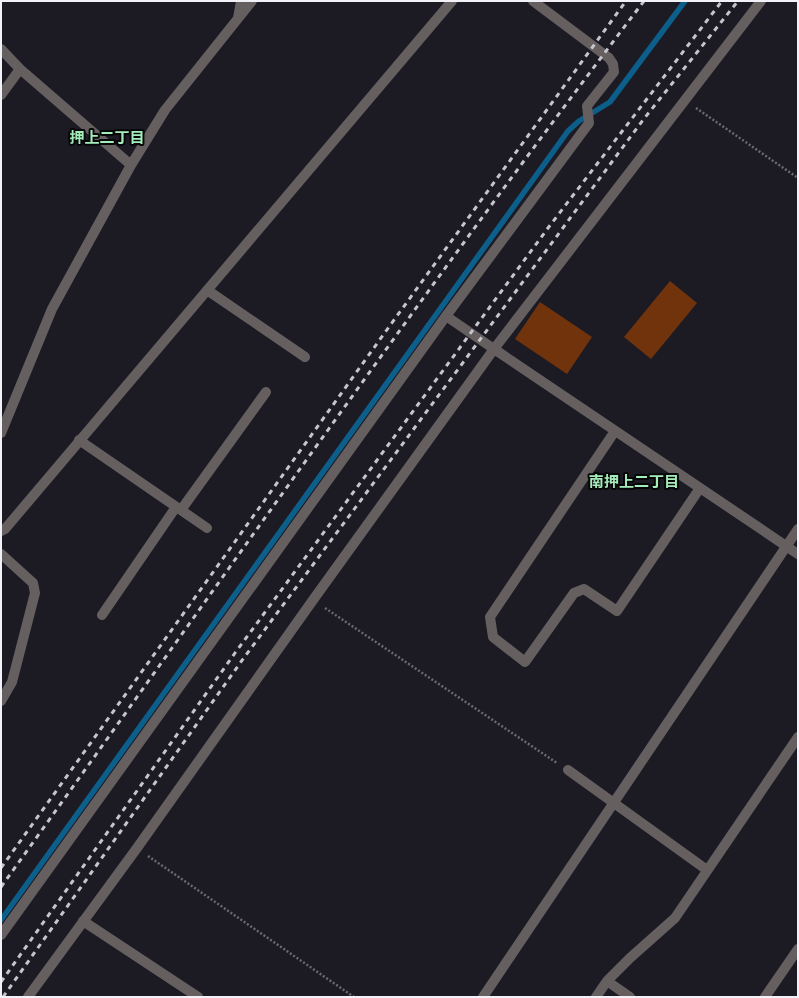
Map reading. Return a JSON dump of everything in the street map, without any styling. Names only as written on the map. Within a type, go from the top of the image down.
[{"type":"street","points":[[235,1],[238,18]]},
{"type":"street","points":[[238,18],[241,1]]},
{"type":"street","points":[[1,433],[52,309],[131,165],[165,110],[252,1]]},
{"type":"street","points":[[1,531],[5,529],[452,1]]},
{"type":"street","points":[[1,935],[446,316],[590,123],[587,106],[614,72],[613,64],[610,58],[533,1]]},
{"type":"street","points":[[28,997],[137,848],[313,600],[494,350],[761,1]]},
{"type":"street","points":[[1,49],[20,69],[131,165]]},
{"type":"street","points":[[1,95],[20,69]]},
{"type":"street","points":[[207,290],[305,357]]},
{"type":"street","points":[[446,316],[494,350],[798,554]]},
{"type":"street","points":[[102,615],[179,508],[266,392]]},
{"type":"street","points":[[615,431],[490,617],[493,637],[525,662],[574,593],[584,589],[617,611],[700,488]]},
{"type":"street","points":[[79,440],[207,528]]},
{"type":"street","points":[[483,997],[798,529]]},
{"type":"street","points":[[1,554],[33,582],[35,593],[12,682],[1,700]]},
{"type":"street","points":[[596,997],[607,981],[630,958],[675,918],[798,737]]},
{"type":"street","points":[[568,770],[707,870]]},
{"type":"street","points":[[83,921],[198,997]]},
{"type":"street","points":[[765,997],[798,949]]},
{"type":"street","points":[[607,981],[630,997]]},
{"type":"path","points":[[685,101],[798,178]]},
{"type":"path","points":[[313,600],[568,770]]},
{"type":"path","points":[[137,848],[354,997]]},
{"type":"building","points":[[670,281],[697,303],[651,359],[624,337]]},
{"type":"building","points":[[540,302],[592,337],[567,374],[515,339]]},
{"type":"waterway","points":[[1,920],[568,131],[579,121],[610,102],[685,1]]},
{"type":"railway","points":[[1,868],[386,331],[626,1]]},
{"type":"railway","points":[[1,887],[480,220],[644,1]]},
{"type":"railway","points":[[1,982],[235,653],[548,228],[722,1]]},
{"type":"railway","points":[[3,997],[243,659],[643,120],[738,1]]},
{"type":"district","name":"押上二丁目","points":[[107,138]]},
{"type":"district","name":"南押上二丁目","points":[[634,482]]}]
